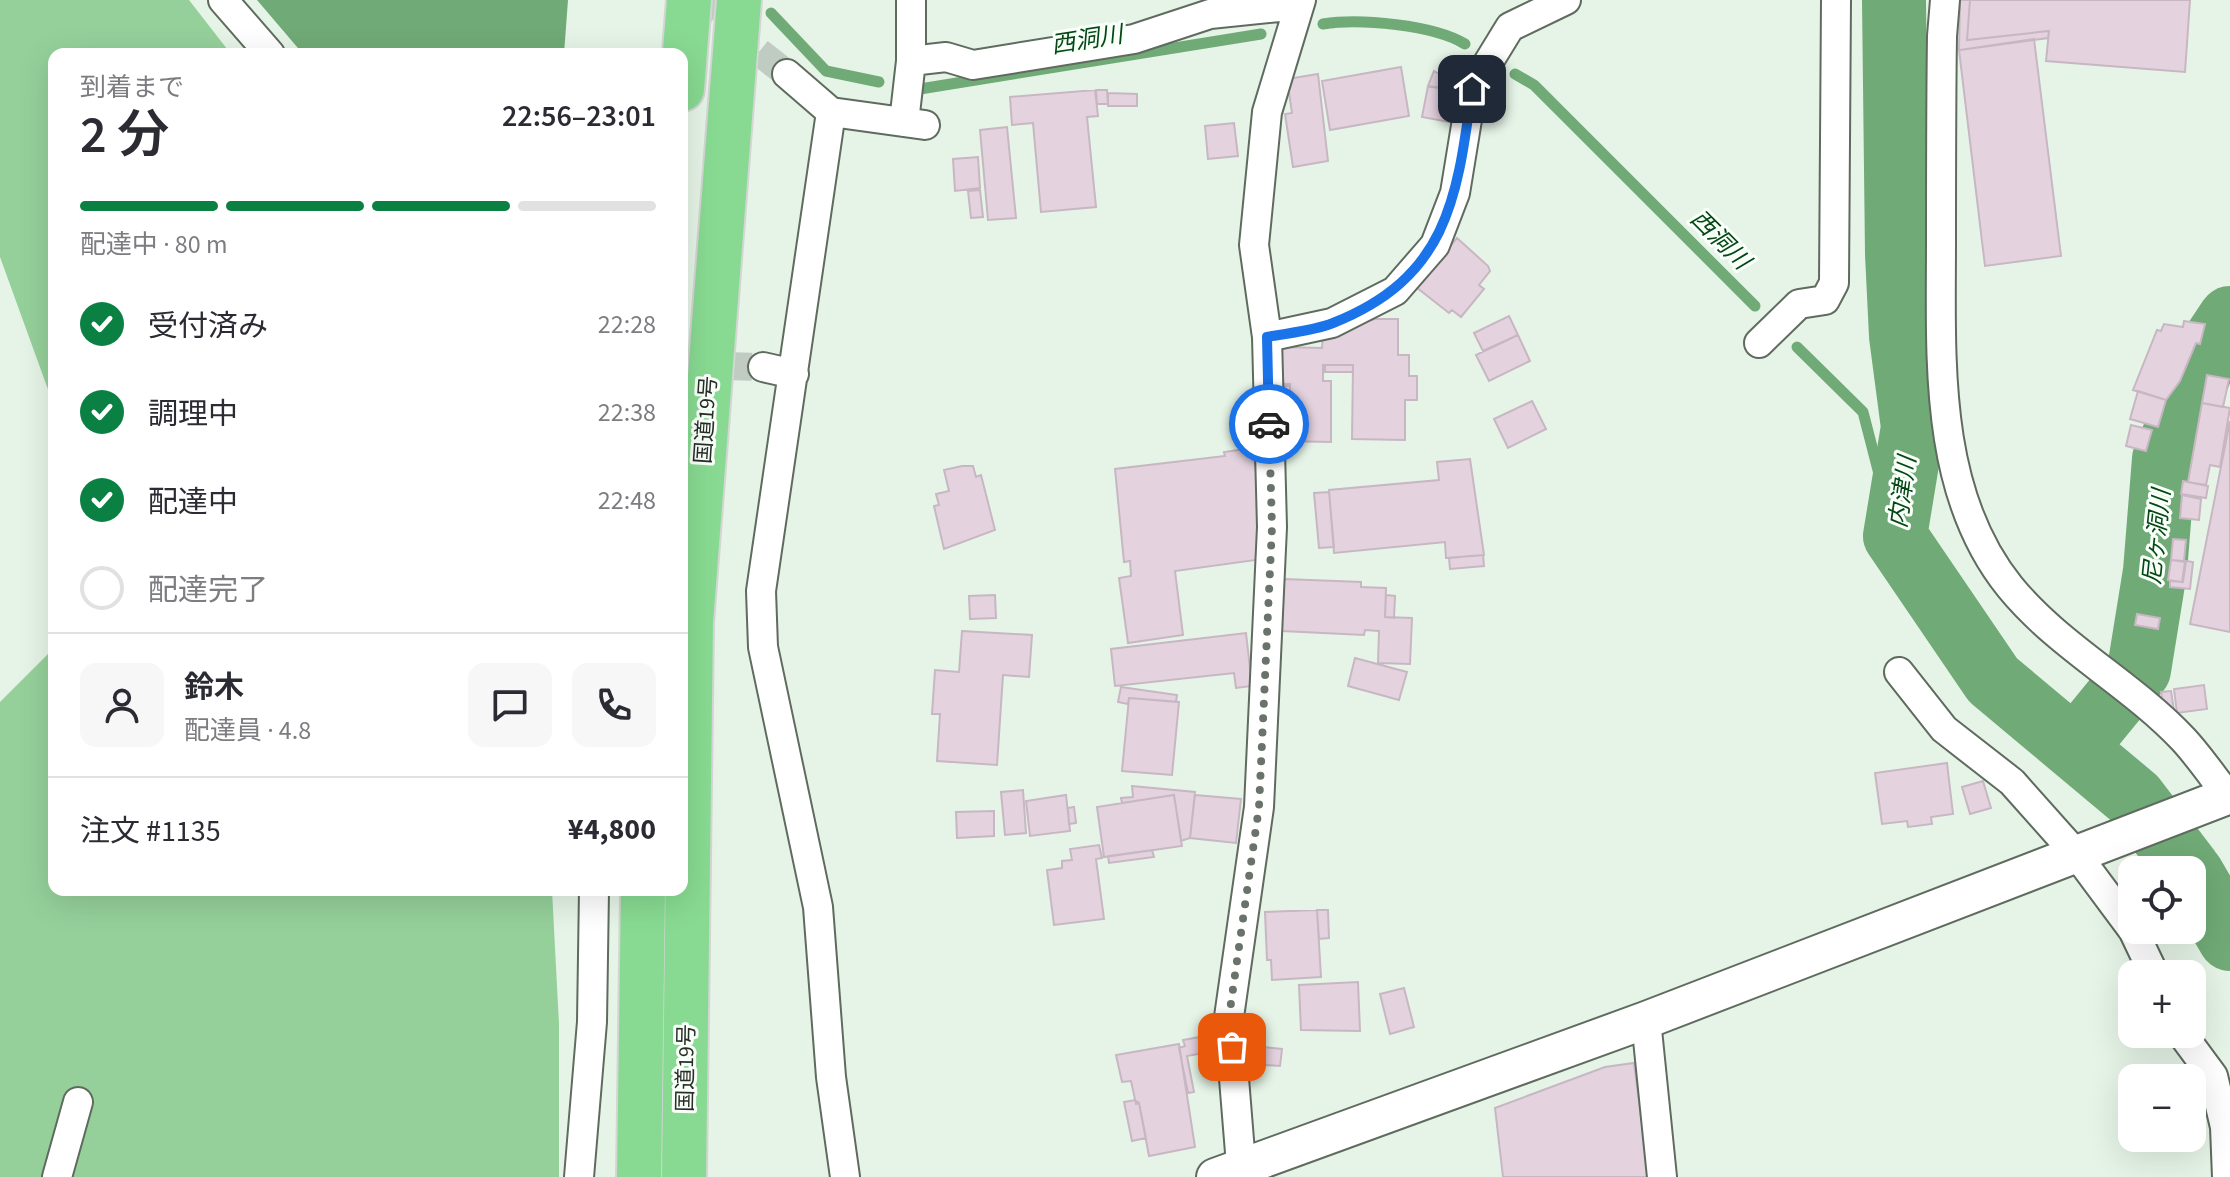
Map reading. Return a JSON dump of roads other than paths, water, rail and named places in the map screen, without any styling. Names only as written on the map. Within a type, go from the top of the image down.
[{"type":"highway","points":[[685,48],[689,0]]},
{"type":"highway","name":"国道19号","points":[[688,860],[691,622],[739,0]]},
{"type":"highway","name":"国道19号","points":[[639,1177],[643,896]]},
{"type":"highway","name":"国道19号","points":[[684,1177],[688,896]]},
{"type":"street","points":[[223,0],[265,48]]},
{"type":"street","points":[[787,74],[831,112],[915,124],[911,0]]},
{"type":"street","points":[[1267,337],[1332,323],[1395,291],[1435,245],[1455,193],[1472,89],[1510,27],[1566,0]]},
{"type":"street","points":[[1759,343],[1799,304],[1825,300],[1834,283],[1836,0]]},
{"type":"street","points":[[911,61],[946,57],[973,65],[1134,39],[1210,14],[1300,2],[1267,112],[1254,245],[1267,337],[1272,527],[1259,807],[1229,1017],[1234,1174],[1646,1020],[2229,795],[2182,738],[2043,625],[2008,584],[1977,537],[1959,487],[1950,450],[1941,336],[1942,36],[1945,0]]},
{"type":"street","points":[[831,112],[761,591],[763,647],[818,907],[831,1077],[845,1177]]},
{"type":"street","points":[[763,367],[794,374]]},
{"type":"street","points":[[1899,672],[1944,729],[2012,782],[2077,855],[2118,910]]},
{"type":"street","points":[[579,1177],[592,1022],[594,896]]},
{"type":"street","points":[[1646,1020],[1662,1177]]},
{"type":"street","points":[[2192,1048],[2213,1076],[2225,1127],[2227,1177]]},
{"type":"street","points":[[57,1177],[78,1102]]},
{"type":"waterway","name":"内津川","points":[[1894,0],[1897,254],[1901,336],[1913,427],[1895,536],[1993,680],[2134,798],[2178,856]]},
{"type":"waterway","name":"西洞川","points":[[771,13],[826,71],[879,82]]},
{"type":"waterway","name":"西洞川","points":[[1323,24],[1356,22],[1396,25],[1435,32],[1465,44]]},
{"type":"waterway","name":"西洞川","points":[[920,89],[1261,34]]},
{"type":"waterway","name":"西洞川","points":[[1515,74],[1534,85],[1755,306]]},
{"type":"waterway","name":"尼ヶ洞川","points":[[2076,747],[2139,670],[2155,571],[2164,459],[2210,348],[2230,318]]},
{"type":"waterway","name":"西洞川","points":[[1797,347],[1863,412],[1895,536]]},
{"type":"waterway","name":"内津川","points":[[2206,898],[2230,939]]},
{"type":"tunnel","points":[[693,0],[787,74]]},
{"type":"tunnel","points":[[688,365],[763,367]]}]
